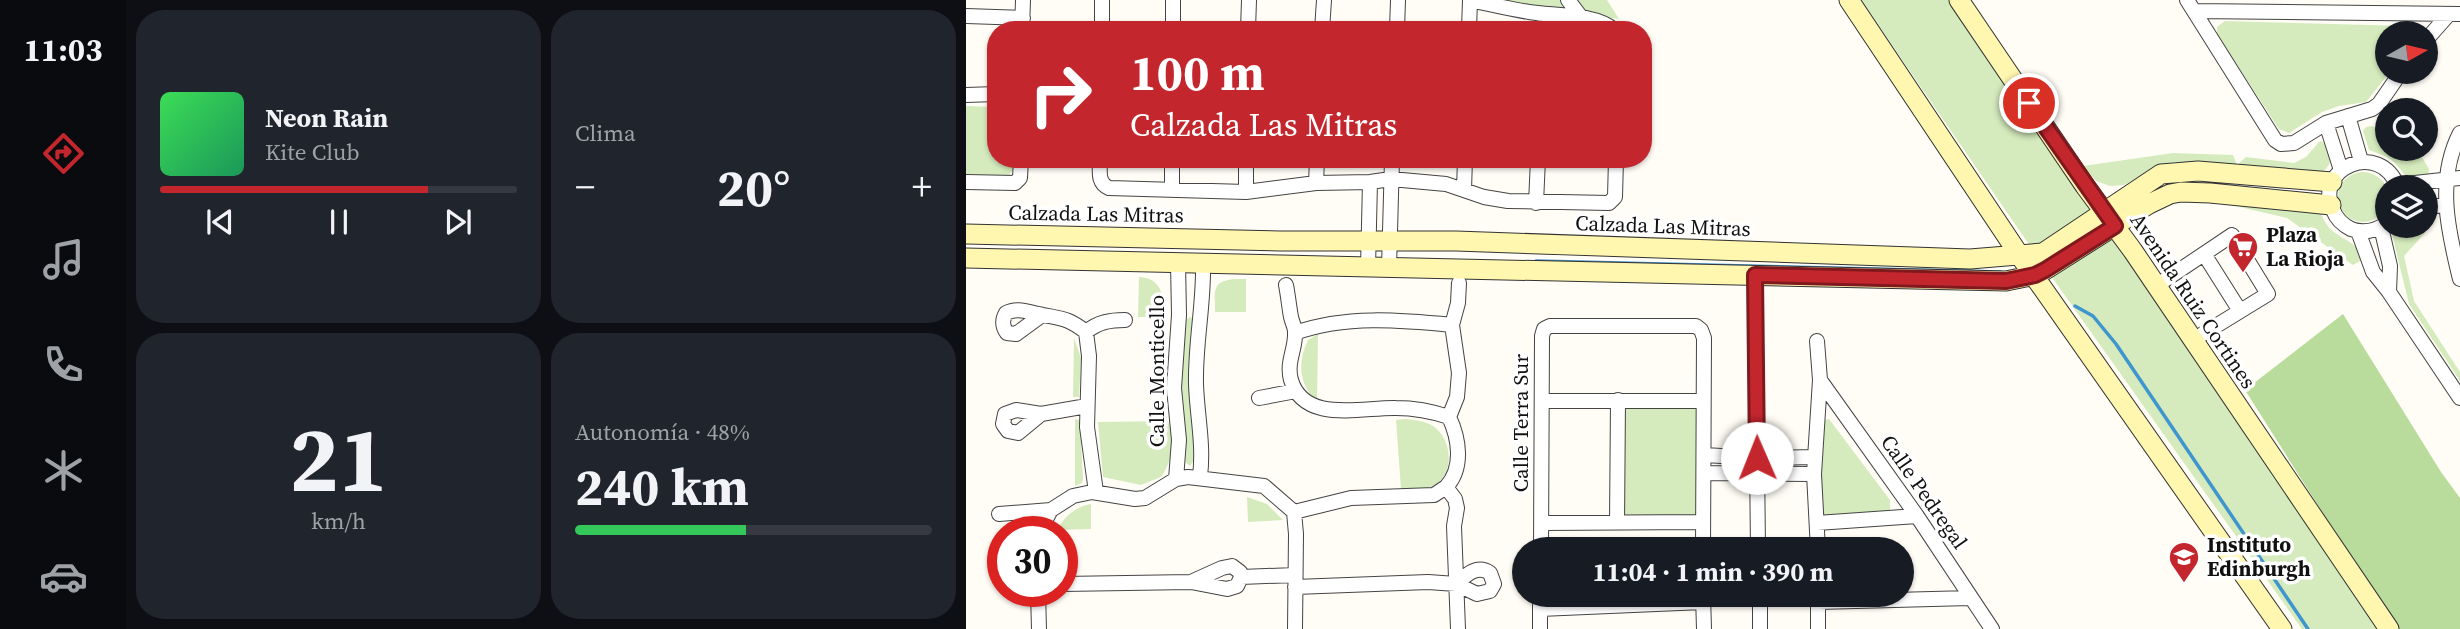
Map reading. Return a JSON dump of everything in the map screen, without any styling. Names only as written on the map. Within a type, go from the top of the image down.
[{"type":"main road","points":[[1849,0],[2020,256],[2282,629]]},
{"type":"main road","name":"Avenida Ruiz Cortines","points":[[1959,0],[2389,629]]},
{"type":"main road","points":[[2210,193],[2212,172]]},
{"type":"main road","name":"Calzada Las Mitras","points":[[966,258],[2006,281],[2035,275],[2138,200],[2161,174],[2212,172],[2273,177],[2337,176]]},
{"type":"main road","points":[[2271,199],[2273,177]]},
{"type":"main road","points":[[2085,186],[2107,194],[2138,200],[2133,251]]},
{"type":"main road","name":"Calzada Las Mitras","points":[[2138,200],[2181,192],[2331,205]]},
{"type":"main road","name":"Calzada Las Mitras","points":[[966,234],[1470,242],[1970,260],[2043,253],[2110,220]]},
{"type":"street","points":[[1023,0],[1023,21]]},
{"type":"street","points":[[1102,0],[1102,21]]},
{"type":"street","points":[[1173,0],[1173,21]]},
{"type":"street","points":[[1248,21],[1249,0]]},
{"type":"street","points":[[1323,21],[1324,0]]},
{"type":"street","points":[[1397,21],[1398,0]]},
{"type":"street","points":[[1469,21],[1470,0],[1593,21]]},
{"type":"street","points":[[1568,0],[1581,18]]},
{"type":"street","points":[[2191,5],[2364,7],[2454,14]]},
{"type":"street","points":[[2191,5],[2275,140],[2281,144],[2288,145],[2326,123],[2372,109],[2379,104],[2393,84]]},
{"type":"street","points":[[1545,14],[1545,21]]},
{"type":"street","points":[[2438,29],[2454,14]]},
{"type":"street","points":[[966,16],[1002,21]]},
{"type":"street","points":[[966,95],[987,94]]},
{"type":"street","points":[[2347,116],[2361,162]]},
{"type":"street","points":[[2326,123],[2337,176],[2329,197],[2331,205],[2338,219],[2351,228],[2358,231],[2375,230]]},
{"type":"street","points":[[2460,133],[2453,178],[2445,205],[2460,279]]},
{"type":"street","points":[[2337,176],[2361,162],[2383,167],[2391,175]]},
{"type":"street","points":[[966,182],[1015,183],[1020,177],[1020,168]]},
{"type":"street","points":[[1100,168],[1100,180],[1103,186],[1109,188],[1245,192],[1316,183],[1391,179],[1446,184],[1484,197],[1536,203],[1609,203],[1615,197],[1616,168]]},
{"type":"street","points":[[1172,168],[1172,190]]},
{"type":"street","points":[[1245,192],[1246,168]]},
{"type":"street","points":[[1316,183],[1317,168]]},
{"type":"street","points":[[1389,268],[1392,168]]},
{"type":"street","points":[[1464,190],[1465,168]]},
{"type":"street","points":[[1536,203],[1538,168]]},
{"type":"street","points":[[1368,268],[1370,182]]},
{"type":"street","points":[[2438,206],[2445,205]]},
{"type":"street","points":[[2358,231],[2373,272],[2460,398]]},
{"type":"street","points":[[2156,286],[2231,235],[2268,294],[2193,340]]},
{"type":"street","points":[[2386,238],[2391,279],[2389,292]]},
{"type":"street","points":[[2204,254],[2240,311]]},
{"type":"street","name":"Calle Monticello","points":[[1178,263],[1179,314],[1174,388],[1179,440],[1188,477]]},
{"type":"street","name":"Calle Monticello","points":[[1188,477],[1201,430],[1196,383],[1204,295],[1203,264]]},
{"type":"street","points":[[1755,275],[1758,537]]},
{"type":"street","points":[[1294,512],[1351,498],[1434,495],[1446,487],[1456,469],[1459,453],[1454,427],[1449,417],[1457,397],[1459,373],[1452,325],[1459,283]]},
{"type":"street","points":[[1286,285],[1295,333],[1291,379],[1305,402],[1320,408],[1414,409],[1449,417]]},
{"type":"street","points":[[1042,315],[1065,318],[1086,332],[1089,356],[1087,427],[1097,492]]},
{"type":"street","points":[[1086,332],[1105,322],[1125,320]]},
{"type":"street","points":[[1295,333],[1321,324],[1351,320],[1452,325]]},
{"type":"street","name":"Calle Terra Sur","points":[[1541,537],[1544,329],[1550,326],[1699,328],[1704,338],[1703,537]]},
{"type":"street","points":[[1817,341],[1820,380],[1814,474],[1818,537]]},
{"type":"street","name":"Calle Pedregal","points":[[1820,380],[1917,516],[1992,629]]},
{"type":"street","points":[[1259,398],[1296,391]]},
{"type":"street","points":[[1617,523],[1618,400]]},
{"type":"street","points":[[1542,401],[1703,401]]},
{"type":"street","points":[[1041,414],[1087,406]]},
{"type":"street","points":[[1704,455],[1815,457]]},
{"type":"street","points":[[1704,473],[1814,474]]},
{"type":"street","points":[[999,514],[1051,510],[1073,496],[1097,492],[1135,499],[1145,498],[1188,477],[1264,486],[1294,512],[1295,629]]},
{"type":"street","points":[[1446,487],[1455,499],[1457,508],[1454,526],[1458,629]]},
{"type":"street","points":[[1048,516],[1051,510]]},
{"type":"street","points":[[1817,523],[1917,516]]},
{"type":"street","points":[[1541,523],[1703,522]]},
{"type":"street","points":[[1078,583],[1191,582],[1232,566],[1240,572],[1241,578],[1456,584]]},
{"type":"street","points":[[1914,598],[1970,598]]},
{"type":"street","points":[[1038,607],[1039,629]]},
{"type":"street","points":[[1540,607],[1540,629]]},
{"type":"street","points":[[1703,607],[1704,629]]},
{"type":"street","points":[[1760,607],[1760,629]]},
{"type":"street","points":[[1818,607],[1818,629]]},
{"type":"green space","points":[[1479,0],[1607,0],[1619,19],[1533,10]]},
{"type":"green space","points":[[1861,0],[1949,0],[2381,629],[2302,629],[2039,259]]},
{"type":"green space","points":[[2225,21],[2375,25],[2375,84],[2380,84],[2366,102],[2322,112],[2289,133],[2279,129],[2217,34],[2217,27]]},
{"type":"green space","points":[[966,106],[987,107],[987,168],[1013,169],[1008,177],[966,177]]},
{"type":"green space","points":[[2366,127],[2375,127],[2375,152],[2369,150],[2363,131]]},
{"type":"green space","points":[[2322,141],[2330,159],[2328,167],[2319,174],[2237,165],[2246,157],[2294,163],[2306,157]]},
{"type":"green space","points":[[2173,153],[2233,155],[2237,165],[2174,162],[2155,168],[2124,185],[2110,186],[2096,181],[2083,166]]},
{"type":"green space","points":[[2392,161],[2424,161],[2429,169],[2428,175],[2405,175]]},
{"type":"green space","points":[[2353,173],[2376,175],[2375,220],[2353,221],[2339,207],[2339,187]]},
{"type":"green space","points":[[2231,205],[2320,212],[2332,230],[2358,250],[2360,261],[2353,265],[2287,218]]},
{"type":"green space","points":[[2393,238],[2420,238],[2404,256],[2414,301],[2460,372],[2460,381],[2409,304]]},
{"type":"green space","points":[[1139,277],[1147,278],[1157,285],[1163,296],[1166,317],[1138,317]]},
{"type":"green space","points":[[1246,279],[1246,312],[1215,312],[1216,288],[1222,282]]},
{"type":"green space","points":[[2343,314],[2460,498],[2460,629],[2396,629],[2245,390]]},
{"type":"green space","points":[[1190,317],[1195,319],[1189,392],[1194,430],[1194,460],[1190,466],[1185,462],[1186,440],[1180,375],[1186,320]]},
{"type":"green space","points":[[1318,334],[1317,402],[1306,388],[1301,365],[1308,340]]},
{"type":"green space","points":[[1074,338],[1081,358],[1079,397],[1073,397]]},
{"type":"green space","points":[[1618,400],[1703,401],[1703,522],[1617,523]]},
{"type":"green space","points":[[1075,419],[1079,420],[1080,424],[1083,479],[1082,483],[1075,486]]},
{"type":"green space","points":[[1406,419],[1433,426],[1447,447],[1449,456],[1445,474],[1429,488],[1401,489],[1396,420]]},
{"type":"green space","points":[[1829,419],[1890,500],[1890,513],[1823,515],[1818,428],[1821,421]]},
{"type":"green space","points":[[1168,421],[1172,450],[1161,477],[1141,485],[1103,477],[1098,422]]},
{"type":"green space","points":[[1247,497],[1267,504],[1283,520],[1248,522]]},
{"type":"green space","points":[[1091,504],[1091,529],[1078,529],[1078,516],[1068,516],[1080,507]]},
{"type":"waterway","points":[[1536,261],[2001,272]]},
{"type":"waterway","points":[[2075,306],[2093,316],[2116,344],[2308,629]]},
{"type":"place","name":"Plaza La Rioja","points":[[2243,274]]},
{"type":"place","name":"Instituto Edinburgh","points":[[2184,584]]},
{"type":"route","points":[[1757,458],[1755,275],[2006,281],[2045,270],[2115,226],[2029,103]]}]
